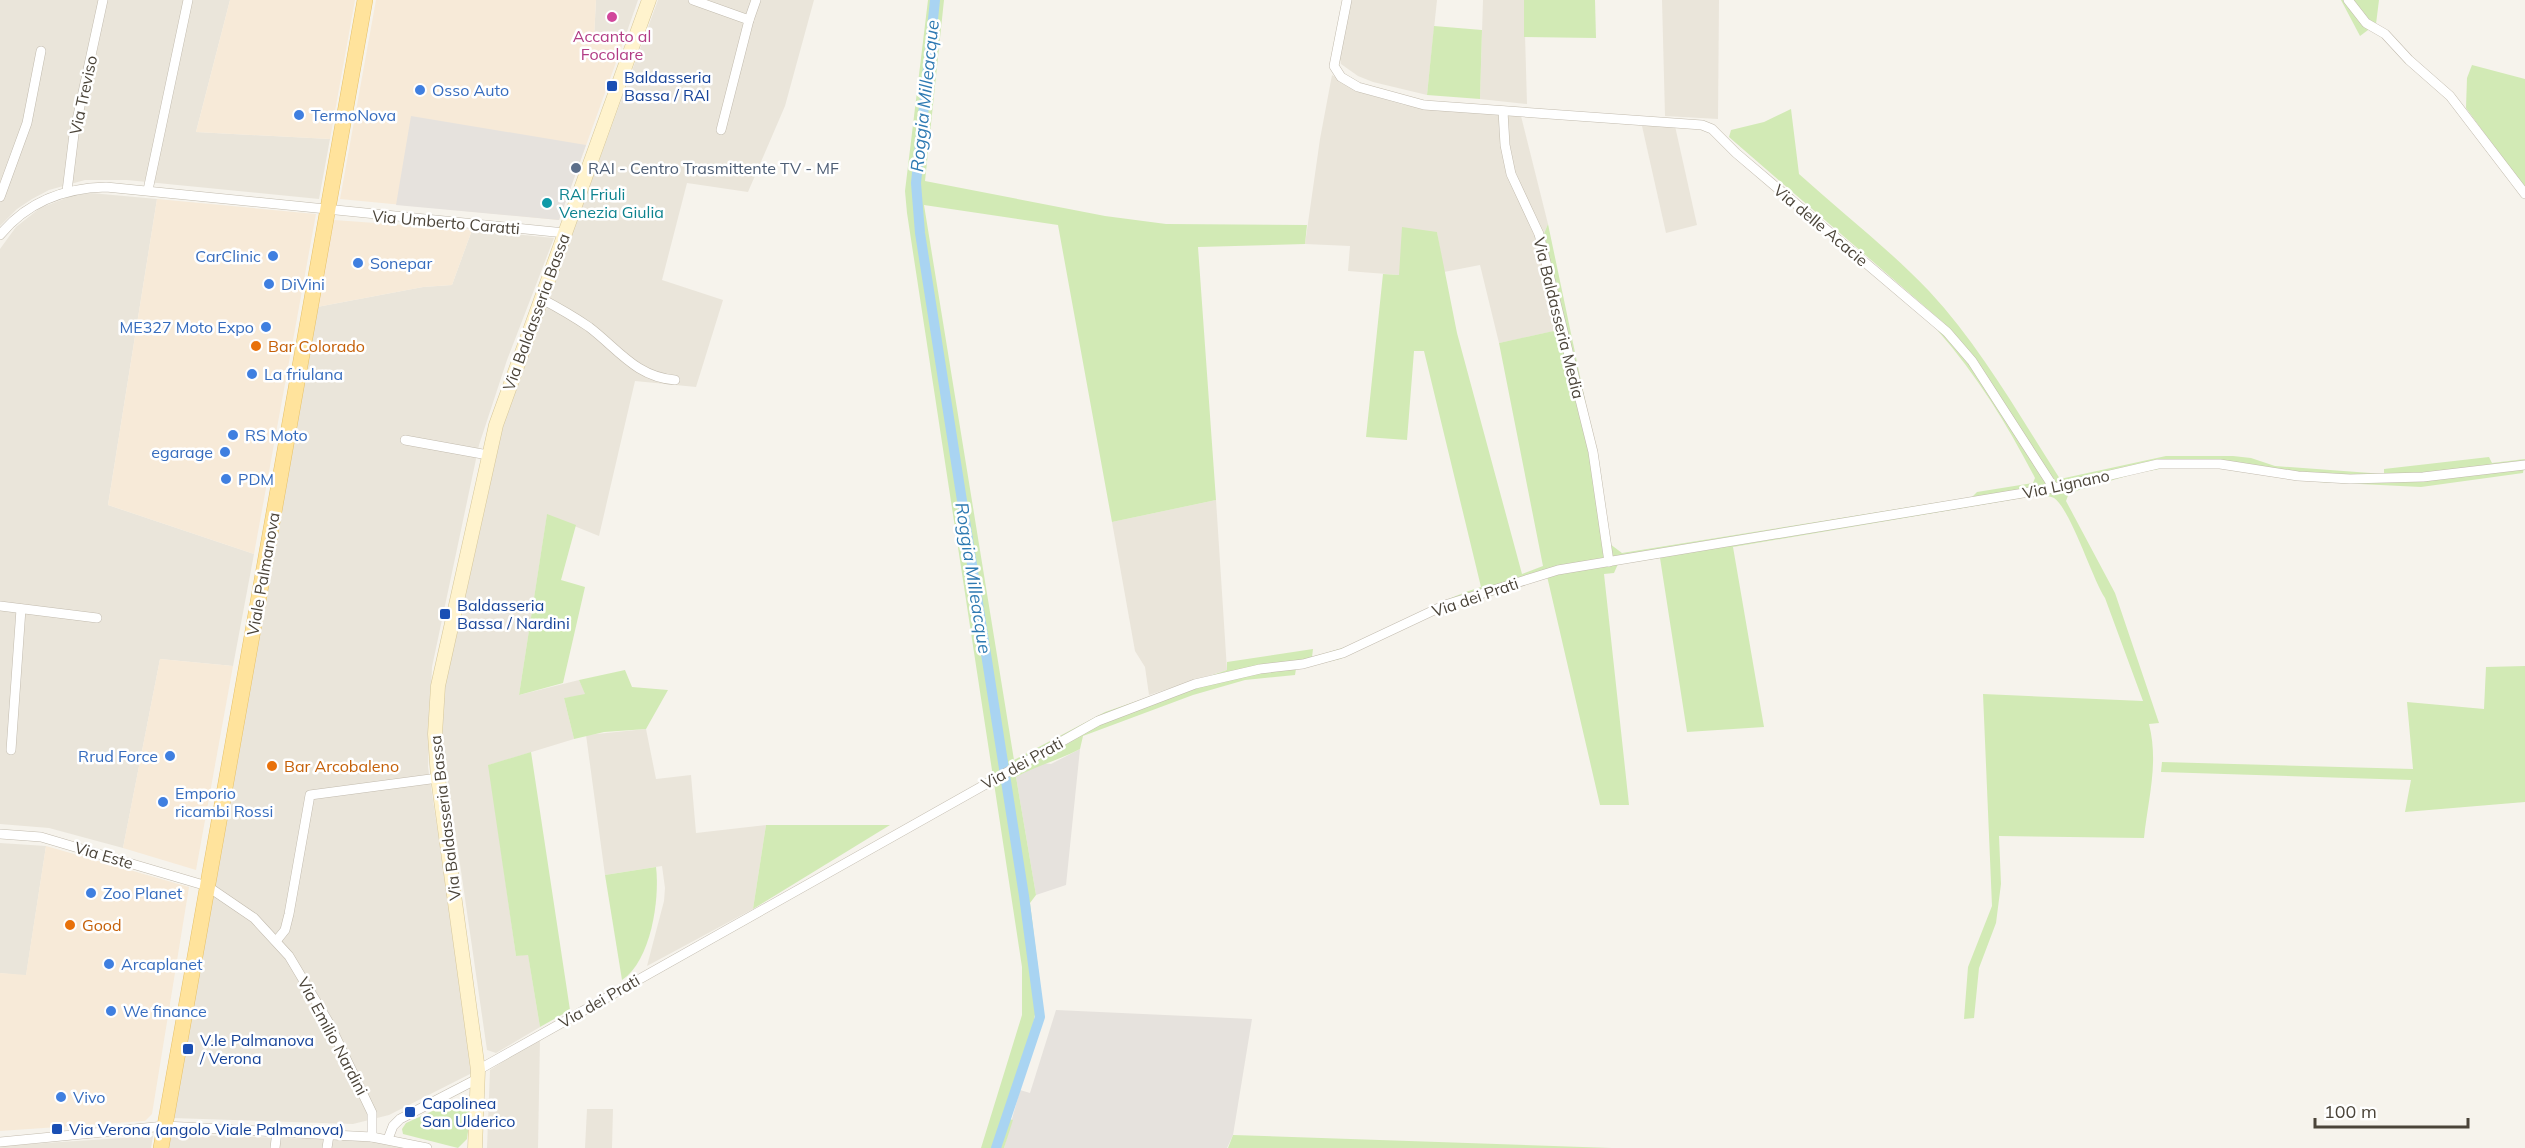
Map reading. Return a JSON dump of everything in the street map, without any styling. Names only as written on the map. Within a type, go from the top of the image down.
[{"type":"main road","name":"Viale Palmanova","points":[[161,1148],[364,0]]},
{"type":"street","name":"Via Treviso","points":[[67,191],[74,134],[103,0]]},
{"type":"street","points":[[148,190],[188,0]]},
{"type":"street","name":"Via Baldasseria Bassa","points":[[475,1148],[478,1075],[438,778],[435,734],[438,686],[488,455],[504,398],[649,0]]},
{"type":"street","points":[[693,0],[749,20]]},
{"type":"street","points":[[721,130],[756,0]]},
{"type":"street","points":[[1347,0],[1334,60],[1335,70],[1341,77],[1371,92],[1407,102],[1503,111]]},
{"type":"street","points":[[2348,0],[2366,23],[2385,34],[2409,60],[2450,96],[2525,194]]},
{"type":"street","points":[[0,197],[27,123],[41,51]]},
{"type":"street","name":"Via delle Acacie","points":[[1503,111],[1702,125],[1713,129],[1737,153],[1947,332],[1972,361],[2054,488]]},
{"type":"street","name":"Via Baldasseria Media","points":[[1503,111],[1505,146],[1511,174],[1539,234],[1593,452],[1609,562]]},
{"type":"street","points":[[0,235],[24,212],[67,191],[106,187],[327,211]]},
{"type":"street","name":"Via Umberto Caratti","points":[[327,211],[565,233]]},
{"type":"street","points":[[0,228],[0,235]]},
{"type":"street","points":[[540,298],[590,328],[639,370],[656,378],[675,380]]},
{"type":"street","points":[[405,440],[488,455]]},
{"type":"street","name":"Via Lignano","points":[[1609,562],[2054,488],[2158,464],[2220,464],[2298,476],[2350,479],[2422,477],[2525,465]]},
{"type":"street","name":"Via dei Prati","points":[[388,1139],[393,1126],[400,1119],[1000,774],[1098,721],[1196,684],[1343,654],[1445,605],[1558,570],[1609,562]]},
{"type":"street","points":[[0,606],[97,618]]},
{"type":"street","points":[[11,750],[21,609]]},
{"type":"street","points":[[277,940],[285,930],[289,914],[310,795],[438,778]]},
{"type":"street","name":"Via Este","points":[[0,834],[41,837],[207,886]]},
{"type":"street","name":"Via Emilio Nardini","points":[[207,886],[242,908],[277,940],[316,1000],[357,1079],[372,1113],[372,1137]]},
{"type":"street","points":[[0,1142],[165,1126],[372,1137],[428,1148]]},
{"type":"street","points":[[275,1148],[277,1131]]},
{"type":"street","points":[[327,1148],[329,1135]]},
{"type":"shaded area","points":[[0,0],[230,0],[196,132],[330,139],[319,199],[127,180],[85,180],[49,190],[32,199],[17,209],[0,226]]},
{"type":"shaded area","points":[[230,0],[355,0],[330,139],[196,132]]},
{"type":"shaded area","points":[[376,0],[596,0],[594,38],[623,43],[559,220],[340,199]]},
{"type":"shaded area","points":[[596,0],[638,0],[623,43],[594,38]]},
{"type":"shaded area","points":[[658,0],[814,0],[785,106],[748,192],[687,183],[662,280],[723,300],[696,387],[635,381],[599,536],[547,515],[519,695],[579,680],[586,695],[564,698],[574,739],[489,765],[516,956],[528,954],[540,1027],[496,1053],[487,1050],[442,740],[444,688],[503,422]]},
{"type":"shaded area","points":[[1351,0],[1437,0],[1427,95],[1373,82],[1358,76],[1341,64],[1339,55]]},
{"type":"shaded area","points":[[1483,0],[1524,0],[1527,104],[1480,99]]},
{"type":"shaded area","points":[[1662,0],[1719,0],[1718,119],[1665,116]]},
{"type":"shaded area","points":[[1332,75],[1366,94],[1404,105],[1521,116],[1548,224],[1540,243],[1559,330],[1499,343],[1480,265],[1444,272],[1437,232],[1399,275],[1348,271],[1350,246],[1305,244]]},
{"type":"shaded area","name":"RAI Friuli Venezia Giulia","points":[[411,116],[586,145],[559,220],[396,205]]},
{"type":"shaded area","points":[[1642,126],[1675,126],[1697,225],[1666,233]]},
{"type":"shaded area","points":[[91,193],[157,199],[108,505],[254,554],[233,666],[160,659],[123,848],[49,828],[0,824],[0,249],[16,227],[40,208],[74,195]]},
{"type":"shaded area","points":[[157,199],[316,214],[254,554],[108,505]]},
{"type":"shaded area","points":[[334,220],[472,230],[452,285],[423,287],[317,307]]},
{"type":"shaded area","points":[[472,230],[554,238],[507,360],[479,445],[432,667],[428,767],[474,1072],[389,1115],[353,1124],[172,1118],[317,307],[423,287],[452,285]]},
{"type":"shaded area","points":[[1216,500],[1227,670],[1149,695],[1145,667],[1135,651],[1112,522]]},
{"type":"shaded area","points":[[160,659],[233,666],[196,870],[123,848]]},
{"type":"shaded area","points":[[646,729],[656,779],[691,775],[696,833],[766,825],[753,909],[647,966],[664,901],[662,866],[605,875],[586,735]]},
{"type":"shaded area","points":[[1080,749],[1066,885],[1036,895],[1016,777],[1041,763],[1051,764]]},
{"type":"shaded area","points":[[0,843],[46,846],[26,976],[0,973]]},
{"type":"shaded area","points":[[46,846],[189,887],[152,1114],[145,1121],[0,1131],[0,973],[26,975]]},
{"type":"shaded area","points":[[1056,1010],[1252,1019],[1233,1135],[1227,1148],[1004,1148],[1020,1090],[1030,1093]]},
{"type":"shaded area","points":[[540,1038],[538,1148],[487,1148],[490,1070]]},
{"type":"shaded area","points":[[587,1109],[613,1109],[612,1148],[585,1148]]},
{"type":"shaded area","points":[[169,1134],[372,1141],[406,1148],[167,1148]]},
{"type":"shaded area","points":[[153,1136],[151,1148],[0,1148],[0,1146]]},
{"type":"green space","points":[[928,0],[944,0],[925,181],[1105,216],[1166,224],[1307,225],[1305,244],[1198,247],[1216,500],[1112,522],[1058,225],[924,205],[1014,760],[1105,712],[1227,670],[1227,662],[1313,649],[1312,657],[1366,639],[1440,603],[1481,587],[1424,351],[1414,351],[1407,440],[1366,437],[1383,274],[1399,275],[1402,227],[1437,232],[1457,333],[1522,574],[1543,566],[1499,343],[1558,330],[1540,243],[1548,224],[1601,476],[1610,544],[1622,553],[1972,497],[1977,492],[2033,483],[2035,478],[2003,420],[1966,365],[1938,331],[1945,324],[1729,137],[1731,130],[1764,122],[1791,109],[1799,174],[1898,260],[1948,313],[1999,382],[2060,479],[2166,456],[2233,456],[2251,458],[2275,466],[2384,474],[2384,469],[2489,457],[2492,463],[2525,459],[2523,473],[2421,487],[2319,482],[2221,468],[2171,467],[2137,473],[2069,493],[2066,501],[2115,593],[2159,723],[2149,724],[2153,767],[2144,838],[1999,836],[2001,884],[1996,923],[1979,968],[1974,1018],[1964,1019],[1968,967],[1992,906],[1983,694],[2143,701],[2105,598],[2067,516],[2061,505],[2052,497],[2040,495],[1733,547],[1764,727],[1687,732],[1660,558],[1618,564],[1614,573],[1604,574],[1629,805],[1600,805],[1547,576],[1439,611],[1340,659],[1296,669],[1295,675],[1245,680],[1193,695],[1083,736],[1080,749],[1016,777],[1036,895],[1030,903],[1043,1009],[1036,1009],[1032,1031],[1002,1117],[1013,1120],[1004,1148],[981,1148],[1022,1015],[1022,967],[907,213],[905,191]]},
{"type":"green space","points":[[1524,0],[1595,0],[1596,38],[1524,37]]},
{"type":"green space","points":[[2341,0],[2379,0],[2376,24],[2360,36]]},
{"type":"green space","points":[[1434,26],[1482,30],[1480,99],[1427,95]]},
{"type":"green space","points":[[2472,65],[2525,79],[2525,189],[2466,108],[2467,78]]},
{"type":"green space","points":[[547,514],[576,525],[561,580],[585,587],[563,683],[519,695]]},
{"type":"green space","points":[[2525,666],[2525,802],[2405,812],[2411,780],[2161,772],[2162,762],[2413,769],[2407,702],[2484,709],[2486,667]]},
{"type":"green space","points":[[625,670],[632,687],[668,690],[646,729],[604,732],[574,739],[564,698],[585,694],[579,680]]},
{"type":"green space","points":[[531,752],[570,1010],[540,1027],[528,955],[516,956],[488,765]]},
{"type":"green space","points":[[766,825],[890,825],[753,909]]},
{"type":"green space","points":[[656,867],[655,912],[647,944],[632,971],[622,980],[605,875]]},
{"type":"green space","points":[[457,1100],[468,1107],[470,1116],[467,1139],[458,1148],[403,1134],[402,1129],[406,1123]]},
{"type":"green space","points":[[1233,1135],[1612,1148],[1228,1148]]},
{"type":"waterway","name":"Roggia Milleacque","points":[[935,0],[916,183],[920,233],[1024,896],[1040,1017],[996,1148]]},
{"type":"place","name":"Accanto al Focolare","points":[[612,17]]},
{"type":"place","name":"Baldasseria Bassa / RAI","points":[[612,86]]},
{"type":"place","name":"Osso Auto","points":[[420,90]]},
{"type":"place","name":"TermoNova","points":[[299,115]]},
{"type":"place","name":"RAI - Centro Trasmittente TV - MF","points":[[576,168]]},
{"type":"place","name":"RAI Friuli Venezia Giulia","points":[[547,203]]},
{"type":"place","name":"CarClinic","points":[[273,256]]},
{"type":"place","name":"Sonepar","points":[[358,263]]},
{"type":"place","name":"DiVini","points":[[269,284]]},
{"type":"place","name":"ME327 Moto Expo","points":[[266,327]]},
{"type":"place","name":"Bar Colorado","points":[[256,346]]},
{"type":"place","name":"La friulana","points":[[252,374]]},
{"type":"place","name":"RS Moto","points":[[233,435]]},
{"type":"place","name":"egarage","points":[[225,452]]},
{"type":"place","name":"PDM","points":[[226,479]]},
{"type":"place","name":"Baldasseria Bassa / Nardini","points":[[445,614]]},
{"type":"place","name":"Rrud Force","points":[[170,756]]},
{"type":"place","name":"Bar Arcobaleno","points":[[272,766]]},
{"type":"place","name":"Emporio ricambi Rossi","points":[[163,802]]},
{"type":"place","name":"Zoo Planet","points":[[91,893]]},
{"type":"place","name":"Good","points":[[70,925]]},
{"type":"place","name":"Arcaplanet","points":[[109,964]]},
{"type":"place","name":"We finance","points":[[111,1011]]},
{"type":"place","name":"V.le Palmanova / Verona","points":[[188,1049]]},
{"type":"place","name":"Vivo","points":[[61,1097]]},
{"type":"place","name":"Capolinea San Ulderico","points":[[410,1112]]},
{"type":"place","name":"Via Verona (angolo Viale Palmanova)","points":[[57,1129]]}]
